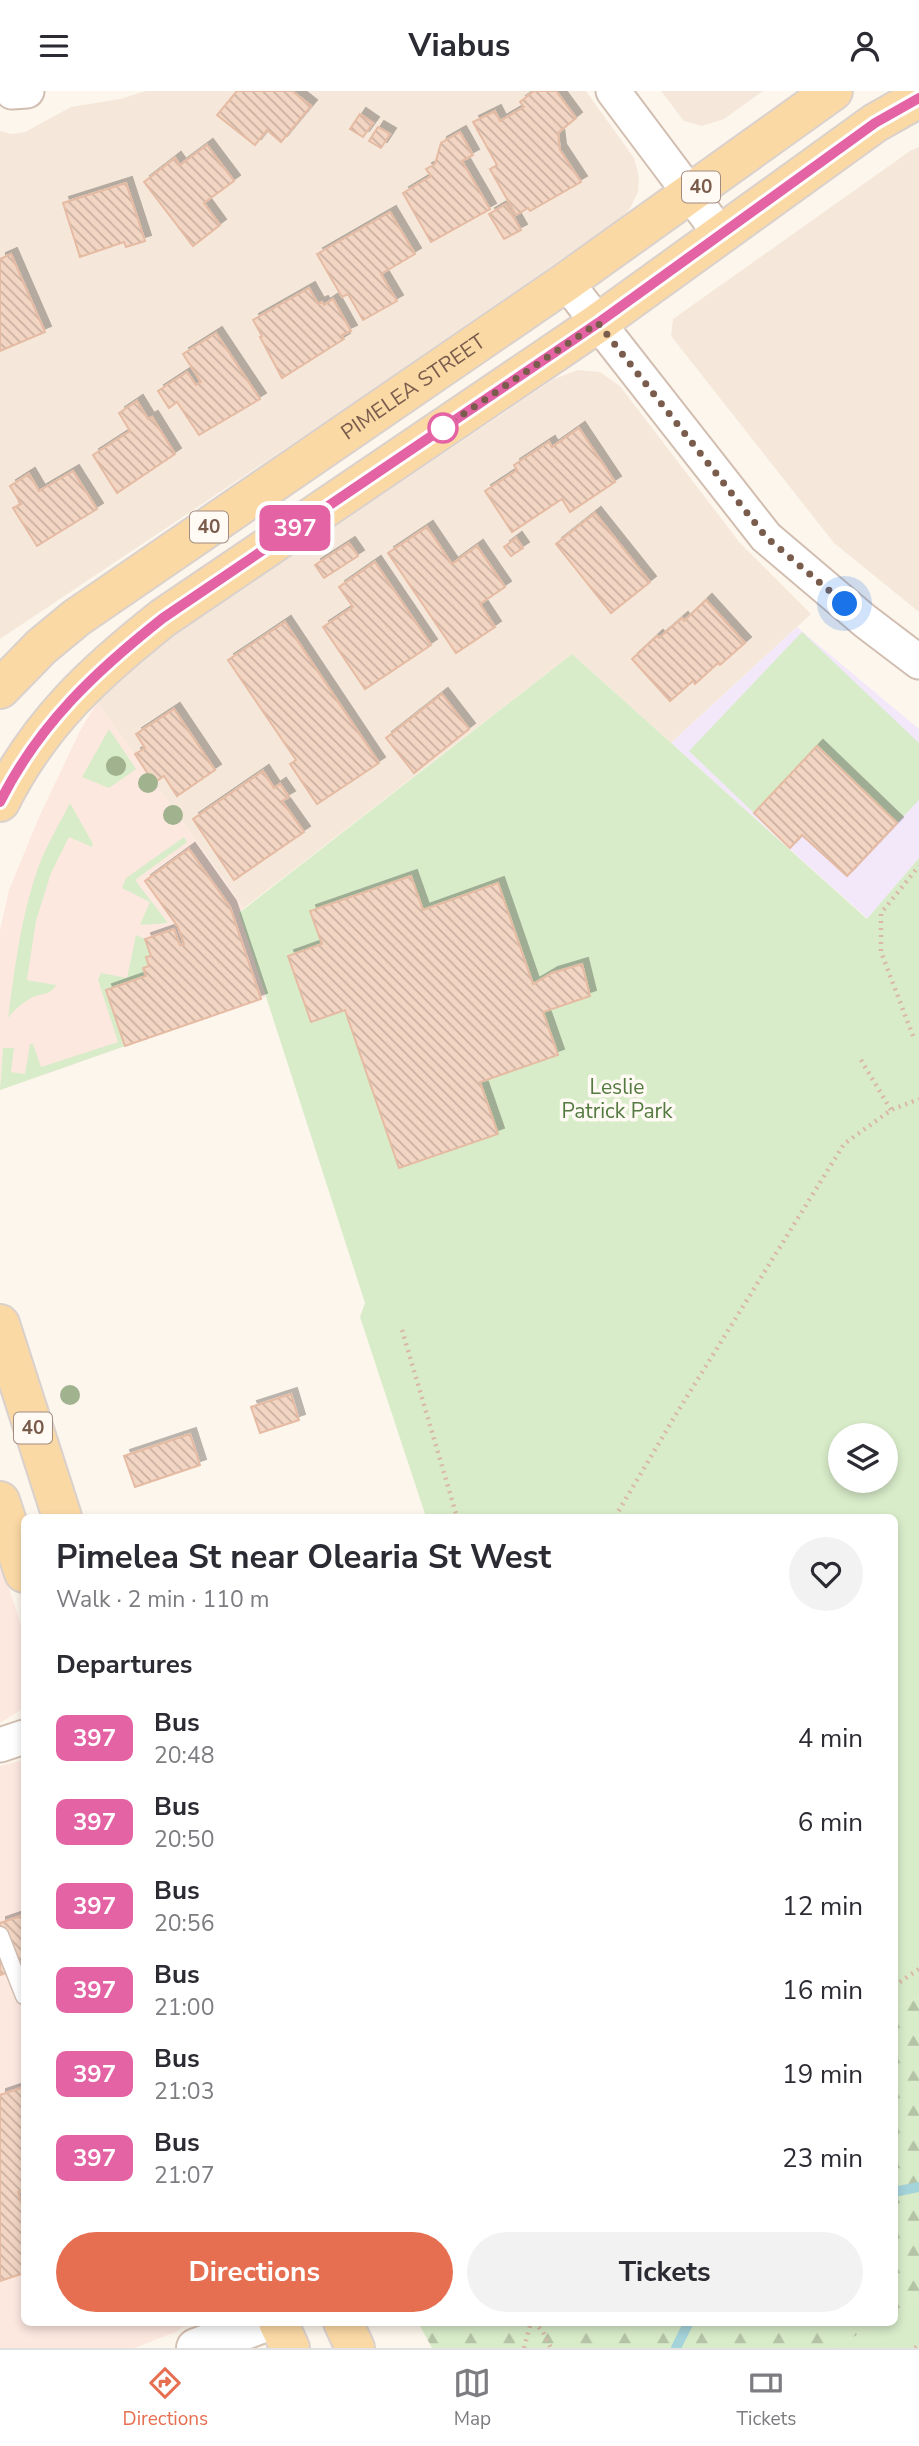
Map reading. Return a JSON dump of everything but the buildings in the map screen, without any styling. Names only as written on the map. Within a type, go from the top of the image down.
[{"type":"main road","name":"PIMELEA STREET","points":[[0,689],[41,647],[76,618],[566,282],[834,91]]},
{"type":"main road","name":"40","points":[[0,802],[55,717],[96,673],[125,648],[174,611],[598,323],[875,123],[919,99]]},
{"type":"main road","name":"40","points":[[1,1333],[61,1514]]},
{"type":"main road","points":[[0,1501],[21,1564]]},
{"type":"main road","points":[[196,2348],[255,2326]]},
{"type":"main road","points":[[280,2326],[290,2348]]},
{"type":"main road","points":[[345,2326],[355,2348]]},
{"type":"street","points":[[612,91],[722,235]]},
{"type":"street","points":[[566,282],[766,537],[865,621],[919,662]]},
{"type":"street","points":[[0,1745],[21,1738]]},
{"type":"lane","points":[[0,1935],[21,1988]]},
{"type":"path","points":[[913,1036],[881,952],[881,913],[919,866]]},
{"type":"path","points":[[861,1060],[891,1110]]},
{"type":"path","points":[[617,1514],[844,1144],[891,1110],[919,1099]]},
{"type":"path","points":[[402,1330],[456,1514]]},
{"type":"path","points":[[898,1983],[919,1969]]},
{"type":"path","points":[[524,2348],[531,2326]]},
{"type":"path","points":[[536,2326],[551,2348]]},
{"type":"shaded area","points":[[146,91],[586,91],[634,158],[639,177],[638,192],[629,210],[614,223],[337,414],[0,639],[0,131],[12,134],[25,132],[71,107],[120,99]]},
{"type":"shaded area","points":[[661,91],[763,91],[724,119],[702,126],[684,121]]},
{"type":"shaded area","points":[[919,147],[919,612],[834,543],[671,336],[673,319]]},
{"type":"shaded area","points":[[578,370],[600,372],[620,386],[740,543],[811,614],[671,743],[572,654],[244,908],[97,702],[151,653],[183,629],[554,379]]},
{"type":"shaded area","points":[[797,627],[919,729],[919,858],[868,919],[671,743]]},
{"type":"shaded area","points":[[97,702],[244,908],[239,913],[266,997],[0,1090],[0,930],[9,890],[39,817],[80,731]]},
{"type":"shaded area","points":[[0,1561],[21,1625],[21,1710],[0,1723]]},
{"type":"shaded area","points":[[21,1761],[21,2326],[184,2326],[176,2332],[134,2348],[0,2348],[0,1766]]},
{"type":"green space","points":[[802,632],[919,743],[919,800],[897,823],[817,746],[754,813],[689,751]]},
{"type":"green space","name":"Leslie Patrick Park","points":[[572,654],[867,919],[919,858],[919,1997],[898,2008],[898,1514],[425,1514],[360,1317],[365,1303],[239,913]]},
{"type":"green space","points":[[109,729],[136,769],[109,788],[82,777]]},
{"type":"green space","points":[[70,803],[93,844],[92,847],[69,837],[51,873],[36,921],[27,980],[56,985],[48,993],[34,996],[24,1002],[8,1018],[19,941],[33,884],[46,849]]},
{"type":"green space","points":[[184,837],[187,842],[135,880],[168,923],[140,925],[150,902],[122,888],[126,878]]},
{"type":"green space","points":[[136,935],[145,939],[151,956],[146,958],[149,966],[143,968],[146,976],[106,990],[125,1046],[0,1090],[3,1048],[14,1048],[11,1072],[25,1074],[30,1044],[33,1044],[41,1067],[118,1042],[98,980],[101,973],[127,978]]},
{"type":"green space","points":[[919,1997],[919,2297],[898,2310],[898,2008]]},
{"type":"green space","points":[[919,2297],[919,2348],[836,2348],[872,2326],[898,2326],[898,2310]]},
{"type":"green space","points":[[420,2326],[872,2326],[836,2348],[432,2348]]},
{"type":"waterway","points":[[898,2191],[919,2187]]},
{"type":"waterway","points":[[676,2348],[687,2326]]},
{"type":"bus line","name":"397","points":[[0,802],[55,717],[96,673],[163,618],[598,323],[875,123],[919,98]]},
{"type":"route","points":[[443,428],[598,323],[766,537],[845,604]]}]
